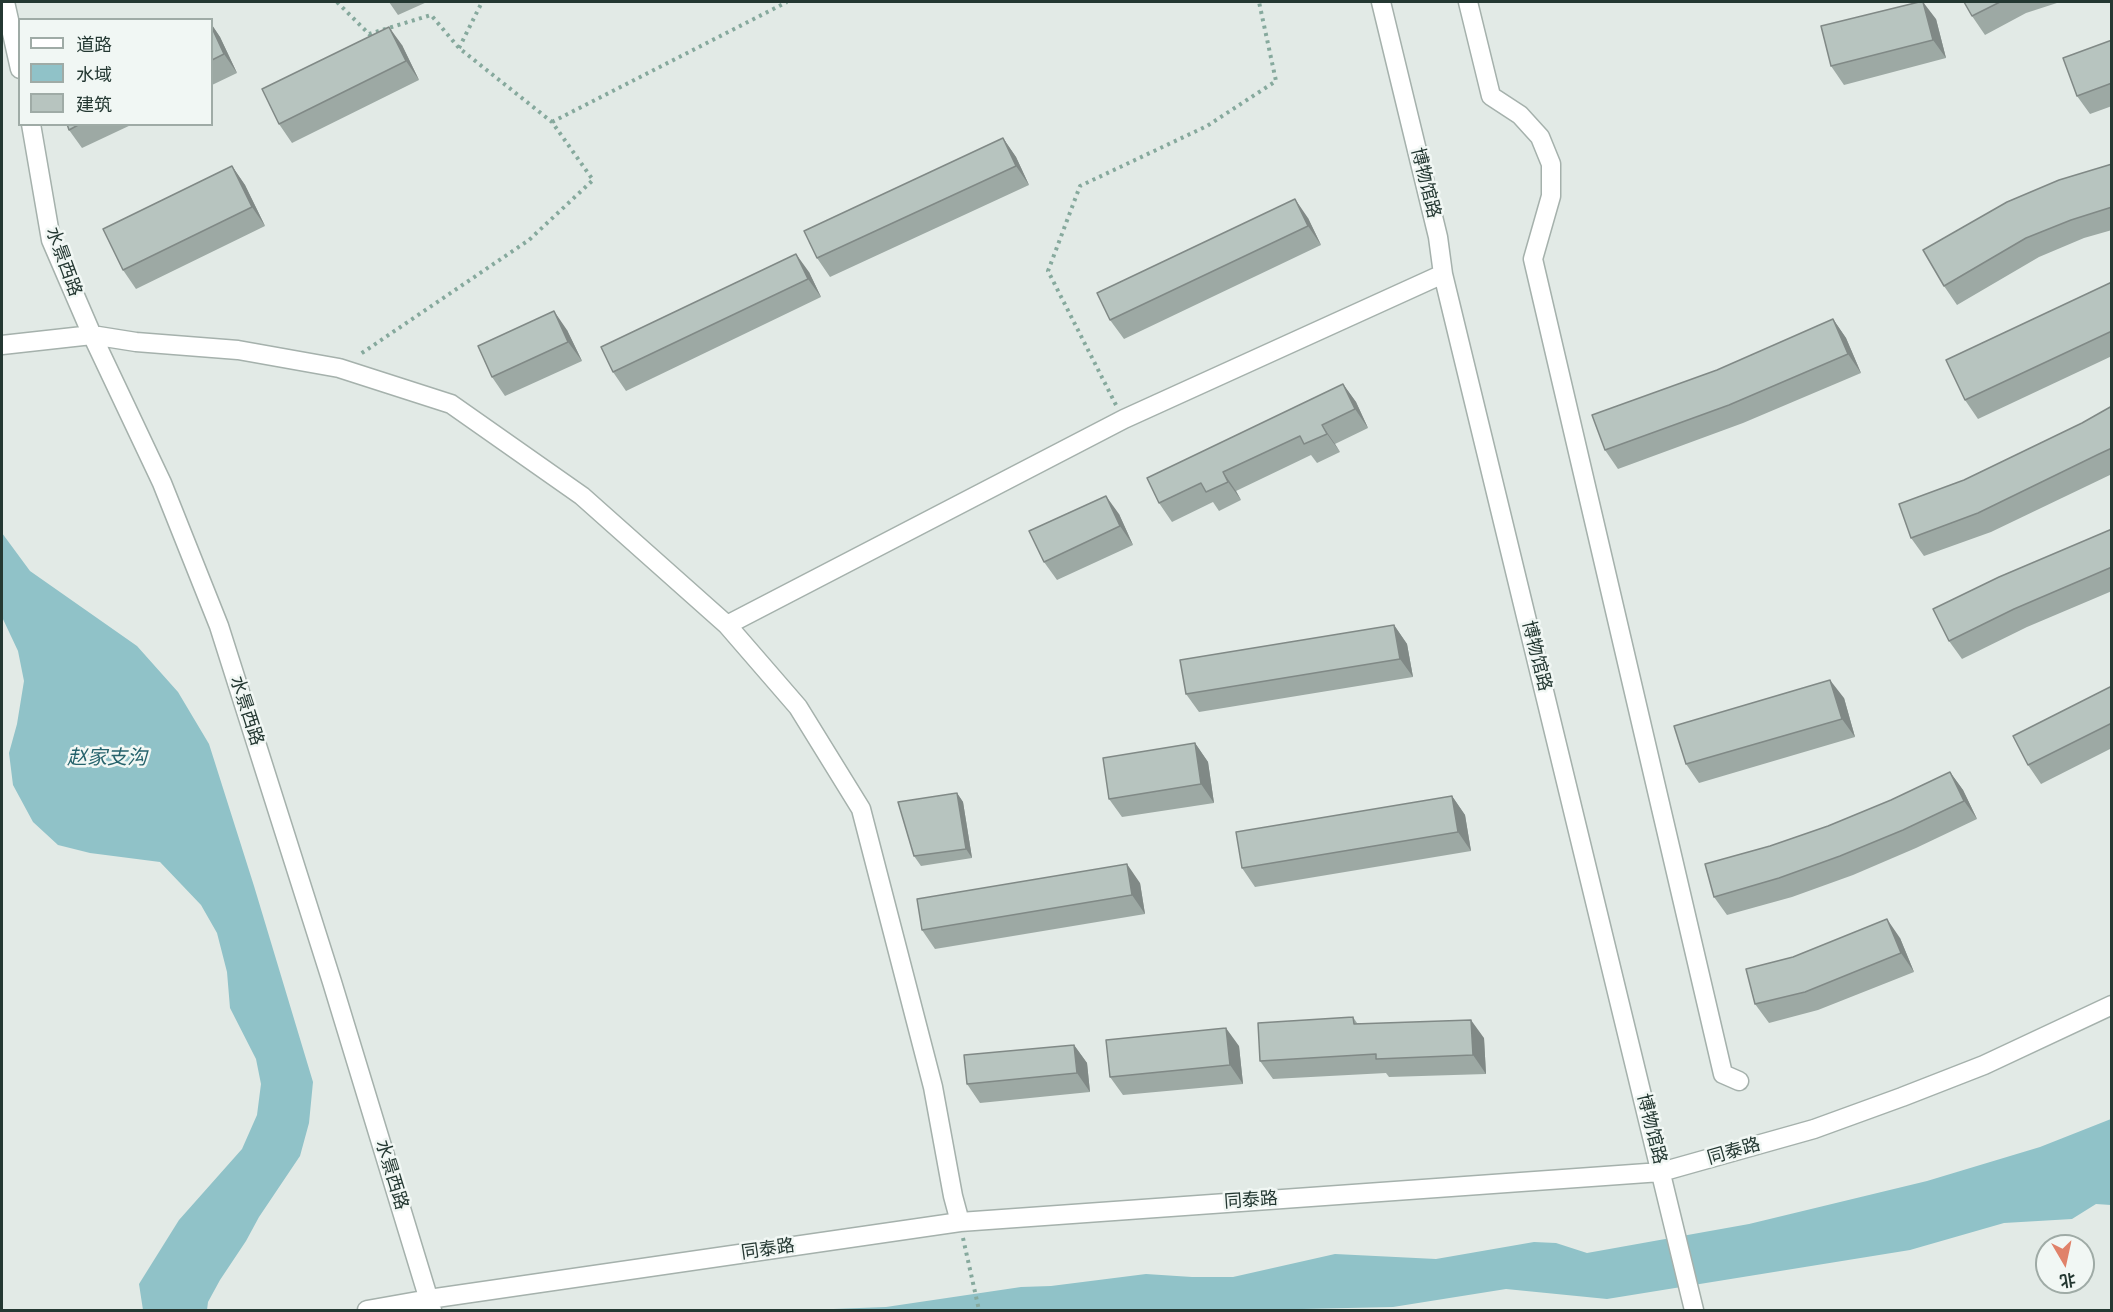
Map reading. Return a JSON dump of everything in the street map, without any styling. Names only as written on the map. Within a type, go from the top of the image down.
[{"type":"street","points":[[4,2],[18,61]]},
{"type":"street","name":"博物馆路","points":[[1382,2],[1438,237],[1443,274],[1694,1308]]},
{"type":"street","points":[[1468,2],[1491,96],[1521,115],[1540,137],[1551,164],[1551,196],[1533,259],[1723,1074],[1739,1081]]},
{"type":"street","name":"水景西路","points":[[31,126],[51,240],[162,483],[219,626],[431,1305]]},
{"type":"street","points":[[727,626],[1124,419],[1443,274]]},
{"type":"street","points":[[2,345],[92,334],[136,342],[238,350],[339,368],[451,404],[582,496],[727,626],[798,707],[861,809],[933,1087],[952,1196],[960,1222]]},
{"type":"street","name":"同泰路","points":[[366,1311],[431,1305],[960,1222],[1661,1172],[1814,1129],[1902,1097],[1984,1065],[2112,1005]]},
{"type":"path","points":[[337,2],[369,34],[431,15],[459,48],[552,122],[593,180],[529,240],[339,368]]},
{"type":"path","points":[[459,48],[482,2]]},
{"type":"path","points":[[552,122],[787,2]]},
{"type":"path","points":[[1124,419],[1048,271],[1080,186],[1207,126],[1276,81],[1259,2]]},
{"type":"path","points":[[960,1222],[979,1311]]},
{"type":"water","name":"赵家支沟","points":[[2,533],[30,571],[137,646],[178,692],[209,744],[313,1082],[309,1123],[300,1156],[220,1280],[208,1302],[207,1310],[143,1310],[139,1284],[179,1220],[242,1149],[257,1115],[261,1084],[256,1059],[230,1008],[227,972],[217,933],[201,905],[160,862],[90,853],[58,845],[33,822],[13,785],[9,753],[17,724],[24,681],[18,651],[2,617]]},
{"type":"water","points":[[2111,1119],[2111,1205],[2096,1204],[2072,1219],[2004,1223],[1910,1250],[1607,1299],[1506,1289],[1393,1307],[1257,1310],[807,1310],[886,1307],[1021,1287],[1051,1286],[1146,1274],[1233,1277],[1335,1254],[1436,1259],[1534,1242],[1556,1243],[1587,1253],[1749,1224],[1927,1181],[2040,1147]]},
{"type":"building","points":[[1923,2],[1933,40],[1831,66],[1821,26]]},
{"type":"building","points":[[1964,2],[2000,2],[1972,16]]},
{"type":"building","points":[[389,27],[406,61],[279,124],[262,89]]},
{"type":"building","points":[[213,30],[224,54],[213,60]]},
{"type":"building","points":[[2112,40],[2112,83],[2077,96],[2063,58]]},
{"type":"building","points":[[1003,138],[1016,166],[817,258],[804,231]]},
{"type":"building","points":[[2112,164],[2112,207],[2026,238],[1944,286],[1923,250],[2007,202],[2059,180]]},
{"type":"building","points":[[232,166],[252,207],[123,270],[103,229]]},
{"type":"building","points":[[1295,199],[1308,226],[1110,320],[1097,293]]},
{"type":"building","points":[[796,254],[808,279],[613,372],[601,347]]},
{"type":"building","points":[[2112,282],[2112,331],[1965,400],[1946,360]]},
{"type":"building","points":[[554,311],[568,342],[492,377],[478,346]]},
{"type":"building","points":[[1833,319],[1848,354],[1729,405],[1605,450],[1592,415],[1717,370]]},
{"type":"building","points":[[1343,384],[1355,409],[1322,425],[1327,434],[1304,444],[1300,436],[1223,472],[1228,482],[1206,492],[1201,483],[1159,503],[1147,478]]},
{"type":"building","points":[[2112,406],[2112,448],[1978,513],[1911,538],[1899,504],[1964,480]]},
{"type":"building","points":[[1106,496],[1120,526],[1044,562],[1029,531]]},
{"type":"building","points":[[2112,529],[2112,567],[2014,609],[1949,641],[1933,609],[1999,577]]},
{"type":"building","points":[[1394,625],[1400,659],[1186,694],[1180,660]]},
{"type":"building","points":[[1830,680],[1842,719],[1686,764],[1674,726]]},
{"type":"building","points":[[2112,686],[2112,723],[2028,765],[2013,736]]},
{"type":"building","points":[[1195,743],[1201,784],[1109,799],[1103,758]]},
{"type":"building","points":[[1950,772],[1964,801],[1840,856],[1779,878],[1714,897],[1705,864],[1770,846],[1828,826]]},
{"type":"building","points":[[957,793],[966,849],[914,856],[898,802]]},
{"type":"building","points":[[1452,796],[1458,832],[1242,868],[1236,832]]},
{"type":"building","points":[[1127,864],[1132,895],[922,930],[917,899]]},
{"type":"building","points":[[1887,919],[1901,953],[1805,992],[1755,1004],[1746,969],[1793,957]]},
{"type":"building","points":[[1353,1017],[1354,1024],[1471,1020],[1473,1055],[1376,1059],[1376,1054],[1260,1061],[1258,1023]]},
{"type":"building","points":[[1226,1028],[1230,1065],[1110,1077],[1106,1040]]},
{"type":"building","points":[[1074,1045],[1077,1073],[967,1084],[964,1055]]}]
